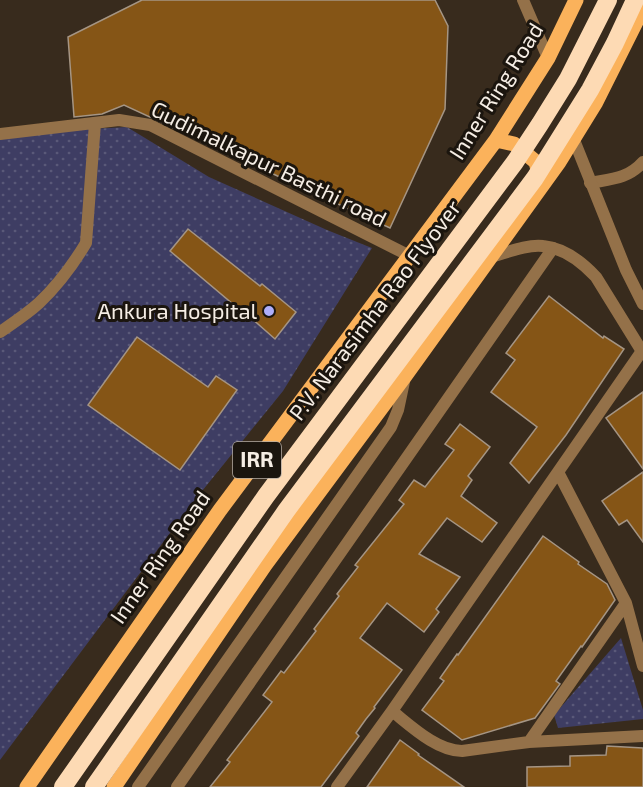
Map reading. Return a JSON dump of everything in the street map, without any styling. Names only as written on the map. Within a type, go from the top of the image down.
[{"type":"highway","name":"P.V. Narasimha Rao Flyover","points":[[63,787],[266,496],[515,162],[568,79],[608,0]]},
{"type":"highway","points":[[94,787],[286,510],[535,178],[590,90],[635,0]]},
{"type":"main road","name":"Inner Ring Road","points":[[27,787],[220,510],[496,140],[548,58],[576,0]]},
{"type":"main road","points":[[114,787],[265,565],[405,376],[574,140],[596,102],[643,8]]},
{"type":"main road","points":[[496,140],[514,144],[536,162],[543,185]]},
{"type":"street","points":[[523,0],[548,58]]},
{"type":"street","name":"Gudimalkapur Basthi road","points":[[0,134],[119,120],[150,125],[410,256]]},
{"type":"street","points":[[0,332],[41,301],[86,243],[94,123]]},
{"type":"street","points":[[574,140],[626,270],[643,303]]},
{"type":"street","points":[[590,183],[620,178],[634,172],[643,162]]},
{"type":"street","points":[[337,787],[643,352],[596,276],[565,252],[541,246],[518,249],[490,257]]},
{"type":"street","points":[[177,787],[553,248]]},
{"type":"street","points":[[138,787],[392,427],[405,376]]},
{"type":"street","points":[[558,472],[626,603],[643,666]]},
{"type":"street","points":[[529,742],[626,603]]},
{"type":"street","points":[[392,711],[441,747],[462,752],[529,742],[643,736]]},
{"type":"shaded area","points":[[127,127],[209,177],[372,248],[283,391],[194,501],[0,760],[0,134]]},
{"type":"shaded area","points":[[621,638],[643,710],[643,719],[558,728],[554,715]]},
{"type":"building","points":[[142,0],[435,0],[448,26],[445,109],[390,228],[124,105],[102,114],[74,117],[68,37]]},
{"type":"building","points":[[188,229],[296,312],[275,339],[170,251]]},
{"type":"building","points":[[549,296],[603,338],[604,336],[624,349],[566,435],[529,483],[510,463],[537,427],[491,392],[515,360],[506,353]]},
{"type":"building","points":[[137,337],[208,387],[216,376],[237,390],[180,470],[88,405]]},
{"type":"building","points":[[643,392],[643,469],[606,418]]},
{"type":"building","points":[[460,424],[490,447],[468,476],[472,480],[461,496],[497,523],[482,542],[447,518],[419,554],[460,577],[436,609],[439,612],[424,632],[387,603],[360,638],[402,670],[356,733],[359,736],[321,787],[210,787],[230,762],[227,760],[272,702],[263,695],[281,671],[284,673],[316,631],[314,629],[358,567],[355,565],[404,504],[399,500],[414,480],[425,487],[454,450],[445,444]]},
{"type":"building","points":[[643,472],[643,542],[627,520],[619,525],[602,501]]},
{"type":"building","points":[[543,536],[607,584],[615,600],[556,681],[560,684],[535,718],[462,740],[422,710],[444,681],[440,678]]},
{"type":"building","points":[[400,740],[418,755],[464,787],[367,787]]},
{"type":"building","points":[[607,746],[643,748],[643,787],[527,787],[527,767],[570,766],[570,756],[606,755]]},
{"type":"place","name":"Ankura Hospital","points":[[269,311]]}]
